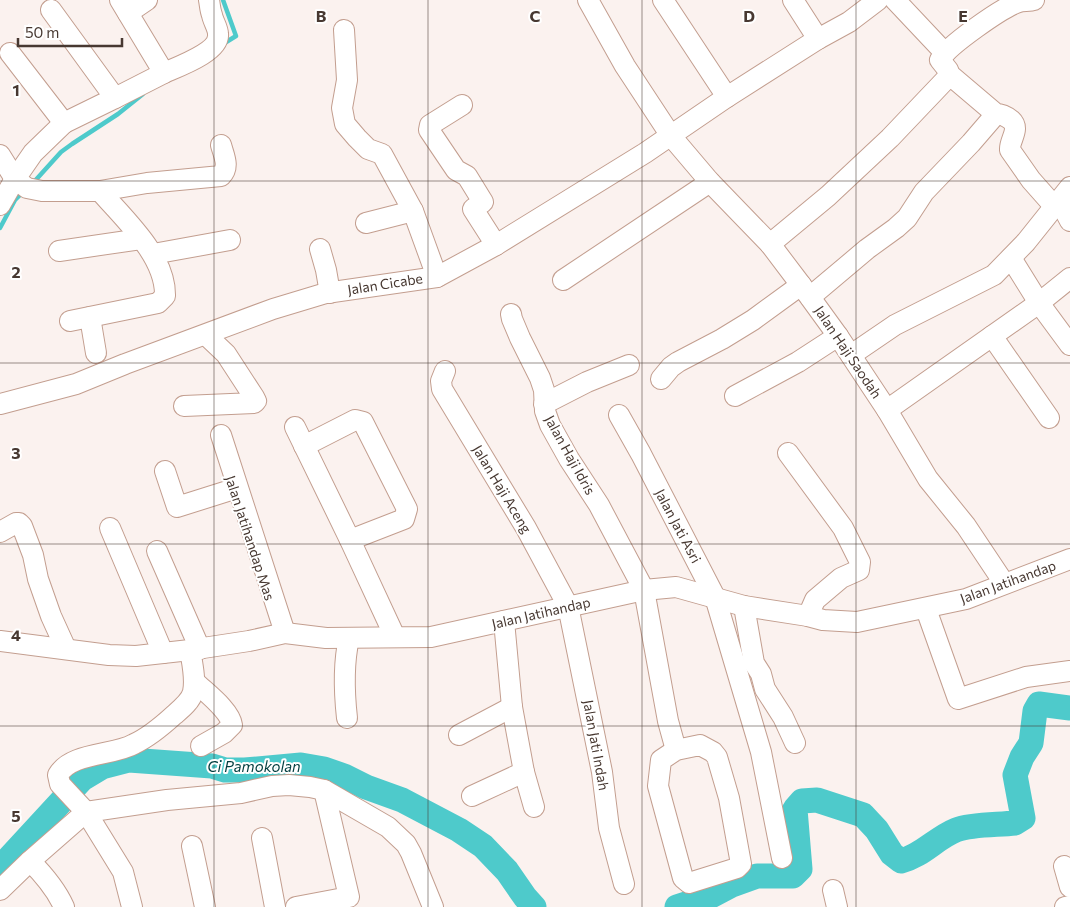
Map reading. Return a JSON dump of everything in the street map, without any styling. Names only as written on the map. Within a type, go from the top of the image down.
[{"type":"street","points":[[147,0],[124,6],[164,73]]},
{"type":"street","points":[[0,205],[33,153],[64,123],[211,49],[217,42],[218,34],[209,0]]},
{"type":"street","name":"Jalan Haji Saodah","points":[[588,0],[626,66],[671,136],[710,182],[770,244],[806,291],[887,410],[928,479],[966,526],[1004,583]]},
{"type":"street","points":[[663,0],[727,98]]},
{"type":"street","points":[[793,0],[818,39]]},
{"type":"street","name":"Jalan Cicabe","points":[[0,404],[76,384],[273,310],[330,293],[437,277],[496,245],[671,136],[818,39],[849,22],[878,0]]},
{"type":"street","points":[[895,0],[945,53]]},
{"type":"street","points":[[1034,0],[1020,2],[993,16],[945,53],[940,60],[950,75],[996,114],[1001,114],[1012,121],[1015,125],[1010,150],[1032,180],[1061,197],[1070,221]]},
{"type":"street","points":[[51,10],[115,98]]},
{"type":"street","points":[[344,30],[347,80],[342,108],[345,124],[368,149],[382,154],[413,211],[437,277]]},
{"type":"street","points":[[10,53],[64,123]]},
{"type":"street","points":[[770,244],[835,190],[890,138],[950,75]]},
{"type":"street","points":[[462,105],[430,125],[429,130],[456,170],[466,176],[483,202],[473,209],[496,245]]},
{"type":"street","points":[[661,379],[671,366],[806,291],[896,228],[908,218],[924,192],[996,114]]},
{"type":"street","points":[[0,155],[15,179],[27,188],[42,191],[100,191],[147,183],[221,176],[225,172],[226,165],[221,145]]},
{"type":"street","points":[[563,280],[710,182]]},
{"type":"street","points":[[70,321],[158,303],[165,296],[165,287],[147,246],[100,191]]},
{"type":"street","points":[[851,355],[895,326],[994,275],[1011,258],[1061,197]]},
{"type":"street","points":[[366,223],[413,211]]},
{"type":"street","points":[[59,250],[230,240]]},
{"type":"street","points":[[320,249],[330,293]]},
{"type":"street","points":[[1011,258],[1039,303],[1070,345]]},
{"type":"street","points":[[887,410],[1039,303],[1070,278]]},
{"type":"street","name":"Jalan Haji Idris","points":[[511,314],[520,338],[540,378],[544,390],[545,411],[558,440],[598,505],[644,590],[668,721],[676,750]]},
{"type":"street","points":[[90,317],[96,353]]},
{"type":"street","points":[[184,406],[254,403],[256,401],[226,354],[206,335]]},
{"type":"street","points":[[735,396],[798,362],[838,336]]},
{"type":"street","points":[[992,336],[1049,418]]},
{"type":"street","points":[[544,404],[587,382],[629,365]]},
{"type":"street","name":"Jalan Haji Aceng","points":[[445,371],[441,381],[442,389],[526,528],[568,606]]},
{"type":"street","name":"Jalan Jati Asri","points":[[619,414],[716,597],[761,752],[782,858]]},
{"type":"street","points":[[304,446],[355,420],[363,422],[400,494],[407,509],[404,519],[350,540]]},
{"type":"street","points":[[295,427],[395,637]]},
{"type":"street","name":"Jalan Jatihandap Mas","points":[[219,439],[283,633],[234,489],[219,439]]},
{"type":"street","points":[[788,453],[843,528],[860,562],[859,570],[841,578],[815,600],[808,616]]},
{"type":"street","points":[[165,471],[177,507],[234,489]]},
{"type":"street","points":[[0,532],[16,523],[22,526],[33,555],[38,579],[51,616],[66,649]]},
{"type":"street","points":[[110,528],[163,653]]},
{"type":"street","points":[[132,907],[124,872],[80,806],[60,784],[58,775],[62,768],[98,754],[132,745],[162,727],[193,694],[195,649],[157,551]]},
{"type":"street","name":"Jalan Jatihandap","points":[[0,641],[109,655],[136,656],[249,641],[283,633],[349,638],[431,637],[644,590],[676,587],[744,606],[823,620],[857,622],[966,599],[1070,559]]},
{"type":"street","name":"Jalan Jati Indah","points":[[568,606],[602,772],[608,828],[624,884]]},
{"type":"street","points":[[744,606],[754,664],[765,689],[783,717],[795,743]]},
{"type":"street","points":[[926,608],[958,699],[1026,677],[1070,671]]},
{"type":"street","points":[[504,621],[512,707],[524,772],[534,807]]},
{"type":"street","points":[[347,718],[345,662],[349,638]]},
{"type":"street","points":[[194,681],[231,719],[232,725],[224,733],[201,746]]},
{"type":"street","points":[[460,735],[512,707]]},
{"type":"street","points":[[700,745],[713,752],[717,757],[729,798],[741,864],[737,868],[691,883],[686,882],[683,878],[658,786],[662,760],[676,750],[700,745]]},
{"type":"street","points":[[472,796],[524,772]]},
{"type":"street","points":[[0,890],[30,861],[80,806],[241,793],[272,786],[289,785],[324,790],[388,827],[400,837],[411,853],[433,907]]},
{"type":"street","points":[[296,907],[350,902],[324,790]]},
{"type":"street","points":[[262,838],[275,907]]},
{"type":"street","points":[[192,846],[205,907]]},
{"type":"street","points":[[30,861],[50,882],[59,895],[64,907]]},
{"type":"street","points":[[1064,866],[1070,887]]},
{"type":"street","points":[[1065,907],[1070,906]]},
{"type":"waterway","points":[[223,0],[236,36],[223,44]]},
{"type":"waterway","points":[[33,183],[61,152],[118,114],[143,94]]},
{"type":"waterway","points":[[0,228],[15,200],[23,192]]},
{"type":"waterway","name":"Ci Pamokolan","points":[[677,907],[711,896],[732,885],[757,876],[793,876],[800,869],[795,809],[802,801],[817,800],[863,815],[877,830],[892,854],[901,861],[909,859],[956,830],[1015,823],[1023,818],[1015,775],[1022,757],[1031,743],[1035,711],[1039,704],[1070,708]]},
{"type":"waterway","name":"Ci Pamokolan","points":[[0,868],[82,779],[102,767],[129,760],[212,766],[225,770],[301,765],[324,769],[344,776],[366,787],[402,800],[459,830],[483,846],[507,871],[534,907]]}]
